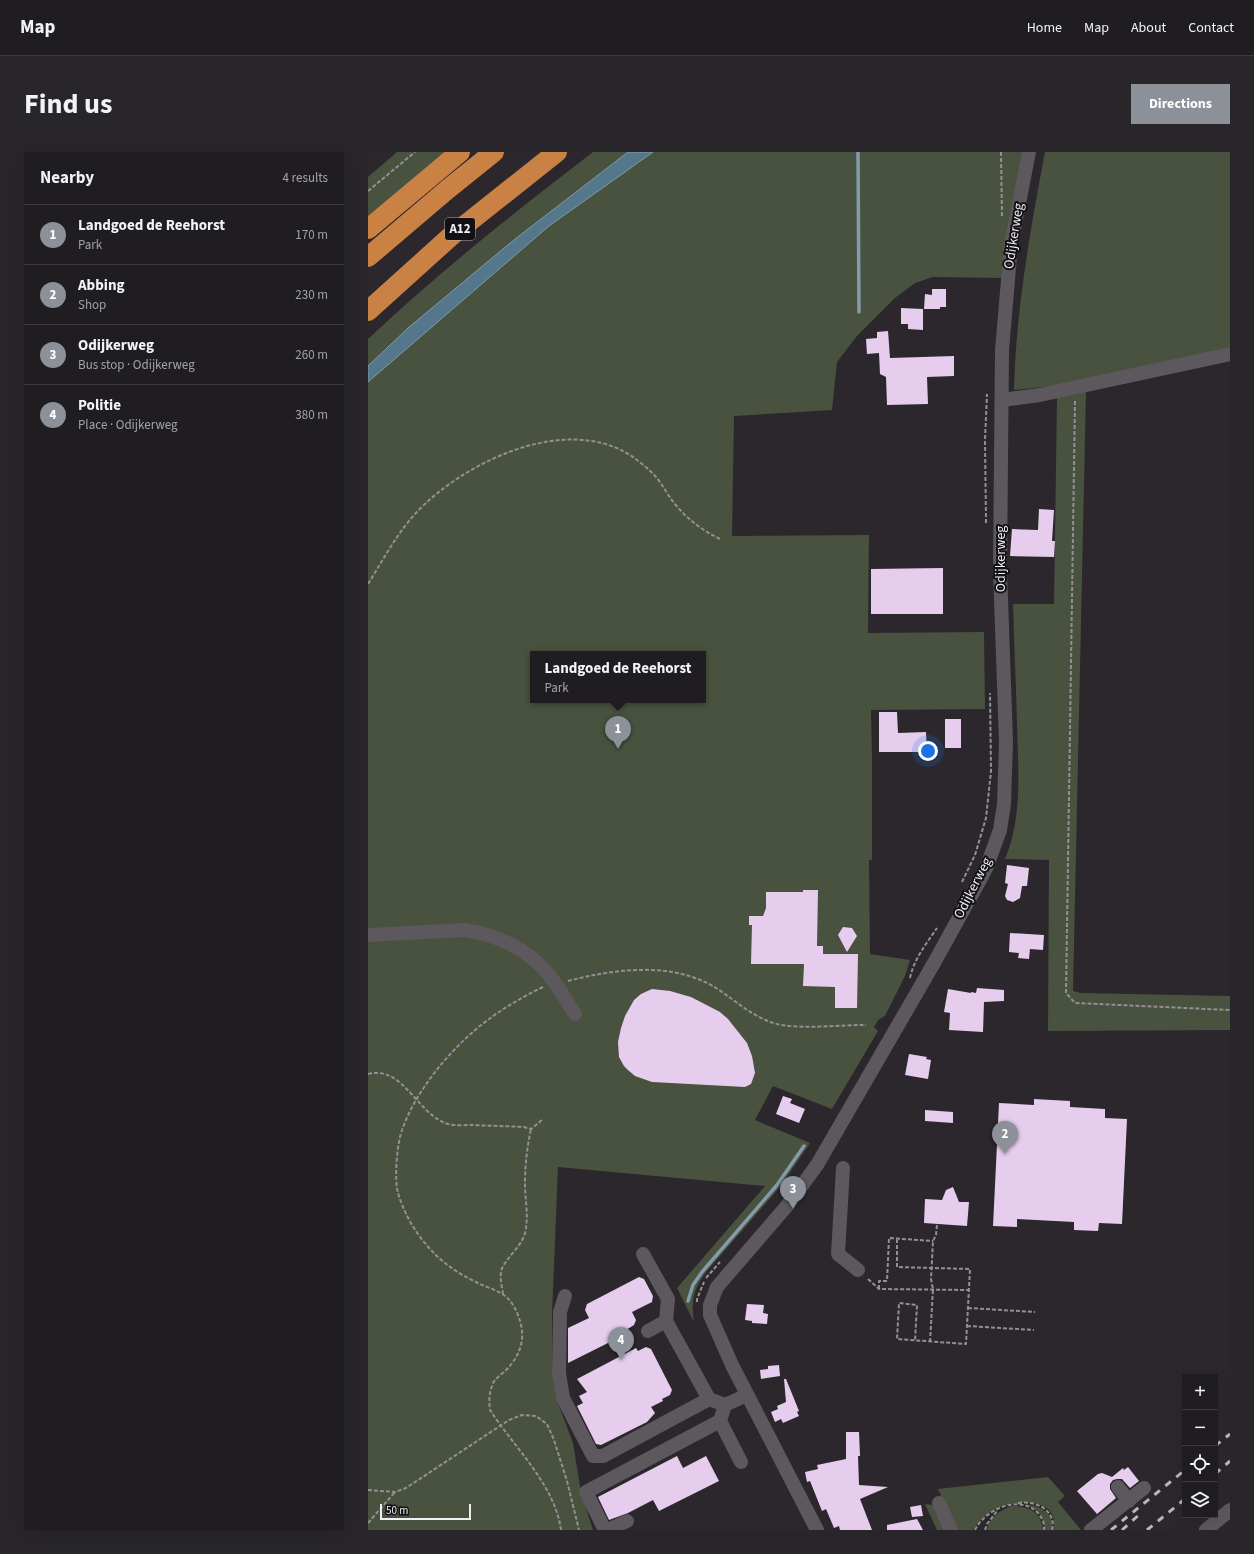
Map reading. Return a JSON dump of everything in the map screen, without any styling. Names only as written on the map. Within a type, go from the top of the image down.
[{"type":"highway","points":[[368,229],[460,152]]},
{"type":"highway","name":"A12","points":[[368,257],[494,152]]},
{"type":"highway","name":"A12","points":[[368,311],[450,237],[556,152]]},
{"type":"street","name":"Odijkerweg","points":[[817,1530],[732,1365],[710,1315],[710,1304],[717,1287],[786,1207],[817,1165],[930,970],[982,876],[1000,830],[1004,804],[1006,742],[1000,570],[1002,350],[1011,245],[1029,152]]},
{"type":"street","points":[[1002,400],[1040,396],[1230,354]]},
{"type":"street","points":[[368,935],[464,930],[486,934],[500,939],[513,945],[539,965],[554,982],[575,1014]]},
{"type":"street","points":[[843,1168],[838,1254],[858,1270]]},
{"type":"street","points":[[643,1254],[668,1299],[666,1320],[709,1399],[725,1405],[747,1395]]},
{"type":"street","points":[[565,1296],[560,1312],[559,1373],[563,1398],[593,1456],[603,1456],[709,1399]]},
{"type":"street","points":[[648,1331],[666,1320]]},
{"type":"street","points":[[725,1405],[720,1421],[741,1462]]},
{"type":"street","points":[[605,1530],[586,1492],[720,1421]]},
{"type":"street","points":[[1118,1487],[1129,1500]]},
{"type":"street","points":[[1091,1530],[1144,1488]]},
{"type":"street","points":[[939,1503],[951,1530]]},
{"type":"street","points":[[1206,1530],[1230,1510]]},
{"type":"street","points":[[608,1530],[626,1521]]},
{"type":"path","points":[[368,191],[415,152]]},
{"type":"path","points":[[1076,387],[1066,993],[1075,1003],[1230,1010]]},
{"type":"path","name":"Odijkerweg","points":[[986,523],[985,440],[987,401]]},
{"type":"path","points":[[368,584],[394,541],[416,514],[444,488],[470,471],[501,455],[542,443],[568,440],[592,441],[613,446],[634,458],[656,477],[674,504],[703,531],[720,539]]},
{"type":"path","name":"Odijkerweg","points":[[962,884],[982,836],[986,818],[991,771],[990,687]]},
{"type":"path","name":"Odijkerweg","points":[[910,979],[912,967],[918,956],[939,926]]},
{"type":"path","points":[[561,1530],[560,1522],[547,1493],[536,1474],[490,1410],[489,1397],[492,1385],[514,1361],[521,1348],[522,1333],[520,1320],[514,1306],[503,1294],[471,1280],[443,1262],[425,1243],[405,1210],[397,1191],[397,1152],[401,1131],[417,1100],[443,1062],[474,1031],[510,1005],[554,982],[568,981],[588,975],[624,970],[667,972],[701,981],[715,988],[751,1014],[781,1025],[866,1025]]},
{"type":"path","points":[[368,1074],[388,1074],[427,1110],[448,1124],[524,1127],[531,1129]]},
{"type":"path","points":[[503,1294],[501,1272],[508,1260],[516,1251],[525,1233],[526,1152],[531,1129],[542,1120]]},
{"type":"path","points":[[930,1342],[933,1289],[931,1268],[933,1241],[936,1235],[937,1225]]},
{"type":"path","points":[[879,1289],[879,1281],[887,1281],[889,1238],[933,1241]]},
{"type":"path","points":[[897,1239],[897,1267],[970,1269],[966,1344],[898,1339],[899,1303],[917,1305],[915,1340]]},
{"type":"path","points":[[697,1304],[697,1299],[702,1286],[709,1274],[723,1258]]},
{"type":"path","points":[[858,1270],[879,1289],[969,1290]]},
{"type":"path","points":[[968,1308],[1036,1312]]},
{"type":"path","points":[[967,1326],[1034,1330]]},
{"type":"path","points":[[368,1490],[395,1492],[406,1488],[510,1420],[522,1415],[536,1416],[547,1424],[554,1440],[565,1474],[579,1530]]},
{"type":"path","points":[[368,1523],[395,1492]]},
{"type":"path","points":[[1017,1503],[1036,1511],[1043,1521],[1044,1530]]},
{"type":"path","points":[[975,1530],[987,1516],[998,1509],[1017,1503],[1028,1503],[1044,1508],[1048,1511],[1052,1519],[1052,1530]]},
{"type":"path","points":[[985,1530],[990,1519],[998,1509]]},
{"type":"green space","points":[[397,152],[448,152],[368,216],[368,177]]},
{"type":"green space","points":[[593,152],[628,152],[515,239],[408,328],[368,366],[368,339],[478,242]]},
{"type":"green space","points":[[653,152],[1024,152],[1003,278],[933,277],[915,283],[895,298],[857,336],[837,362],[832,410],[734,416],[732,536],[869,535],[868,633],[984,632],[985,709],[871,710],[872,860],[869,860],[870,954],[910,960],[905,976],[885,1016],[878,1020],[874,1027],[878,1031],[832,1109],[773,1086],[755,1120],[810,1143],[780,1187],[706,1272],[694,1296],[694,1322],[677,1288],[765,1186],[558,1167],[552,1315],[552,1361],[556,1398],[573,1443],[581,1492],[593,1530],[368,1530],[368,382],[549,226]]},
{"type":"green space","points":[[1045,152],[1230,152],[1230,348],[1054,386],[1014,390],[1015,360],[1021,300],[1029,241]]},
{"type":"green space","points":[[1086,392],[1073,991],[1081,993],[1230,996],[1230,1030],[1048,1031],[1049,860],[1005,859],[1015,826],[1018,792],[1013,604],[1054,604],[1057,398]]},
{"type":"green space","points":[[1048,1477],[1065,1496],[1058,1502],[1081,1530],[1053,1530],[1054,1519],[1050,1512],[1044,1507],[1036,1504],[1016,1503],[994,1510],[984,1517],[973,1530],[956,1530],[938,1489]]},
{"type":"green space","points":[[925,1504],[933,1505],[947,1530],[937,1530]]},
{"type":"green space","points":[[1025,1504],[1046,1511],[1051,1519],[1051,1530],[1045,1530],[1044,1521],[1040,1514]]},
{"type":"green space","points":[[1011,1506],[1023,1507],[1037,1514],[1040,1518],[1043,1530],[987,1530],[990,1521],[999,1512]]},
{"type":"water","points":[[628,152],[653,152],[549,226],[368,382],[368,366],[408,328],[515,239]]},
{"type":"building","points":[[932,289],[946,289],[946,307],[940,307],[940,309],[924,309],[925,294],[932,295]]},
{"type":"building","points":[[901,308],[923,309],[923,330],[908,329],[908,324],[901,324]]},
{"type":"building","points":[[888,331],[890,358],[954,356],[954,376],[927,377],[928,404],[887,405],[886,377],[880,374],[879,353],[867,354],[866,339],[877,338],[877,332]]},
{"type":"building","points":[[1039,509],[1054,510],[1052,541],[1055,541],[1054,557],[1010,556],[1012,529],[1038,530]]},
{"type":"building","points":[[943,568],[943,614],[871,614],[871,569]]},
{"type":"building","points":[[879,712],[897,712],[898,733],[926,732],[927,752],[879,752]]},
{"type":"building","points":[[945,719],[961,719],[961,748],[945,748]]},
{"type":"building","points":[[1007,865],[1029,868],[1027,886],[1022,886],[1020,898],[1013,902],[1007,900],[1005,896],[1008,884],[1005,883]]},
{"type":"building","points":[[803,890],[818,890],[817,946],[823,946],[823,954],[858,954],[857,1008],[835,1008],[835,987],[803,986],[804,964],[751,964],[752,925],[749,925],[749,916],[763,916],[766,908],[766,892],[803,892]]},
{"type":"building","points":[[843,927],[852,928],[857,936],[847,952],[838,935]]},
{"type":"building","points":[[1010,933],[1044,935],[1043,950],[1030,949],[1029,959],[1018,958],[1019,953],[1009,952]]},
{"type":"building","points":[[977,988],[1004,990],[1004,1001],[984,1002],[983,1032],[949,1030],[950,1013],[944,1012],[948,989],[976,993]]},
{"type":"building","points":[[652,989],[670,991],[691,997],[720,1012],[728,1019],[747,1043],[752,1056],[755,1073],[751,1084],[745,1087],[652,1082],[635,1076],[629,1071],[619,1057],[618,1042],[621,1028],[625,1016],[634,1000],[641,994]]},
{"type":"building","points":[[909,1054],[927,1057],[926,1059],[931,1060],[928,1079],[905,1075]]},
{"type":"building","points":[[783,1096],[792,1099],[790,1103],[805,1109],[799,1123],[776,1114]]},
{"type":"building","points":[[1034,1099],[1070,1101],[1070,1107],[1105,1109],[1105,1118],[1127,1119],[1122,1224],[1099,1223],[1098,1231],[1074,1230],[1074,1222],[1017,1219],[1017,1227],[993,1226],[999,1103],[1034,1105]]},
{"type":"building","points":[[925,1110],[953,1112],[953,1123],[925,1121]]},
{"type":"building","points":[[953,1187],[959,1202],[969,1202],[967,1226],[924,1223],[925,1199],[942,1200],[946,1190]]},
{"type":"building","points":[[639,1277],[644,1279],[653,1296],[652,1302],[632,1312],[636,1320],[634,1325],[626,1330],[628,1333],[568,1363],[568,1328],[589,1318],[585,1310],[587,1304]]},
{"type":"building","points":[[747,1304],[764,1305],[763,1313],[768,1314],[767,1324],[752,1323],[752,1321],[745,1320]]},
{"type":"building","points":[[646,1347],[651,1349],[672,1390],[670,1395],[662,1399],[663,1401],[651,1407],[655,1413],[647,1422],[601,1445],[596,1444],[577,1406],[583,1403],[579,1396],[587,1392],[577,1379],[636,1348],[638,1351]]},
{"type":"building","points":[[779,1365],[780,1376],[761,1379],[760,1370],[768,1369],[768,1366]]},
{"type":"building","points":[[784,1379],[786,1379],[799,1411],[797,1412],[799,1416],[783,1423],[781,1419],[775,1422],[771,1412],[778,1409],[777,1406],[786,1402]]},
{"type":"building","points":[[846,1432],[859,1432],[859,1485],[888,1487],[860,1499],[872,1530],[840,1530],[839,1526],[834,1528],[826,1509],[822,1511],[810,1481],[807,1482],[805,1472],[818,1469],[817,1465],[846,1459]]},
{"type":"building","points":[[677,1456],[683,1468],[706,1456],[719,1481],[659,1511],[653,1500],[628,1513],[609,1520],[598,1497]]},
{"type":"building","points":[[1128,1467],[1139,1481],[1130,1488],[1122,1479],[1113,1480],[1110,1484],[1110,1489],[1116,1498],[1097,1514],[1077,1491],[1098,1474],[1102,1473],[1112,1477],[1123,1468],[1124,1470]]},
{"type":"building","points":[[921,1505],[923,1516],[912,1517],[910,1507]]},
{"type":"building","points":[[917,1519],[923,1530],[887,1530],[887,1525]]},
{"type":"waterway","points":[[858,152],[859,312]]},
{"type":"waterway","points":[[688,1301],[693,1285],[702,1272],[777,1185],[804,1146]]},
{"type":"railway","points":[[1218,1444],[1230,1434]]},
{"type":"railway","points":[[1218,1471],[1230,1461]]},
{"type":"railway","points":[[1111,1530],[1182,1472]]},
{"type":"railway","points":[[1147,1530],[1182,1501]]},
{"type":"railway","points":[[1122,1530],[1141,1513]]},
{"type":"place","name":"Landgoed de Reehorst","points":[[618,749]]},
{"type":"place","name":"Abbing","points":[[1005,1154]]},
{"type":"place","name":"Odijkerweg","points":[[793,1209]]},
{"type":"place","name":"Politie","points":[[621,1360]]}]
